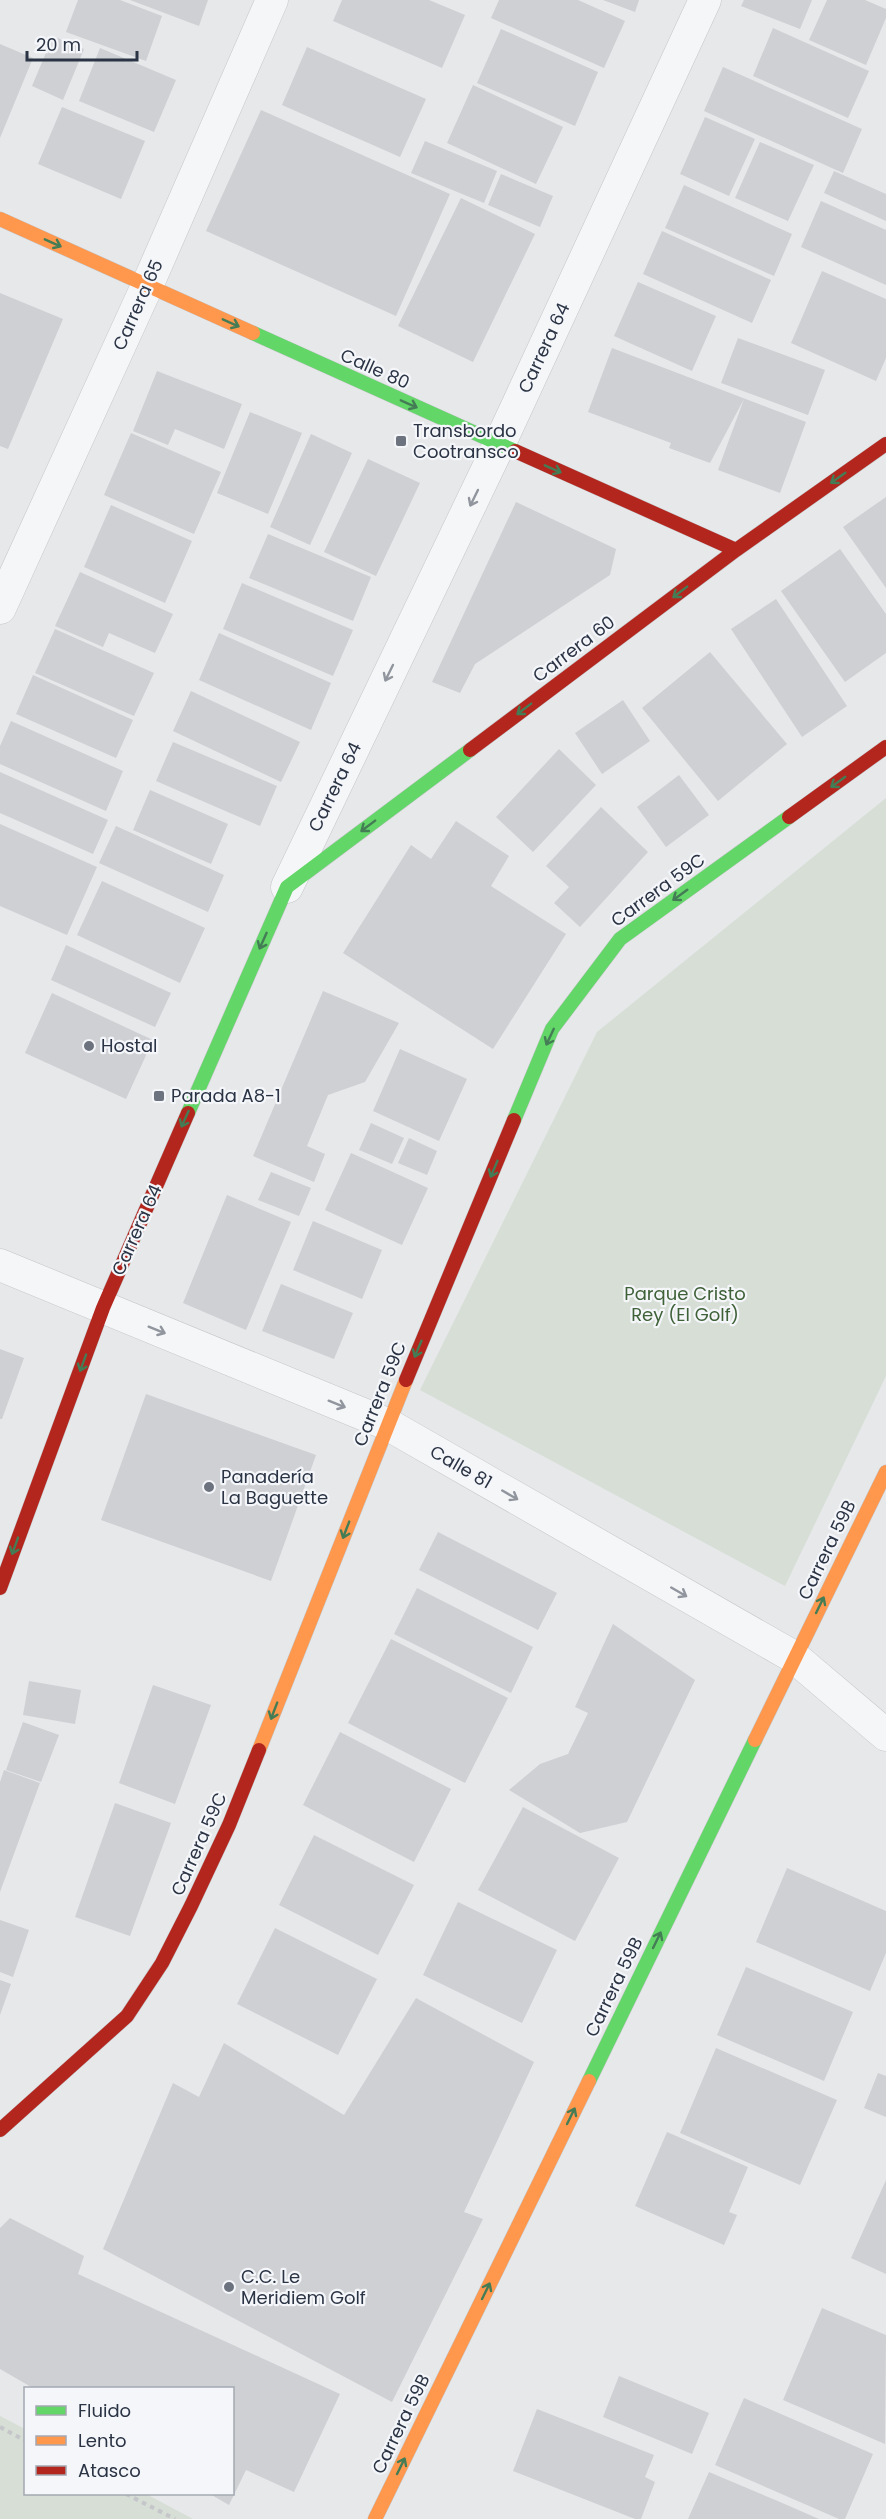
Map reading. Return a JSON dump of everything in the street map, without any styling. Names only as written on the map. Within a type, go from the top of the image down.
[{"type":"street","name":"Carrera 65","points":[[0,608],[147,286],[272,0]]},
{"type":"street","name":"Carrera 64","points":[[0,1588],[103,1308],[287,887],[499,445],[705,0]]},
{"type":"street","name":"Calle 80","points":[[0,219],[736,550]]},
{"type":"street","name":"Carrera 60","points":[[287,887],[736,550],[886,444]]},
{"type":"street","name":"Carrera 59C","points":[[0,2130],[127,2016],[162,1963],[229,1825],[318,1605],[387,1424],[552,1029],[620,939],[886,747]]},
{"type":"street","name":"Calle 81","points":[[0,1265],[387,1424],[794,1658],[886,1735]]},
{"type":"street","name":"Carrera 59B","points":[[375,2519],[886,1472]]},
{"type":"path","points":[[0,2427],[24,2440]]},
{"type":"path","points":[[130,2495],[175,2519]]},
{"type":"green space","name":"Parque Cristo Rey (El Golf)","points":[[886,798],[886,1376],[785,1586],[420,1390],[597,1032]]},
{"type":"green space","points":[[0,2416],[24,2428],[24,2495],[148,2495],[193,2519],[0,2519]]},
{"type":"building","points":[[78,0],[120,0],[162,16],[146,61],[66,32]]},
{"type":"building","points":[[130,0],[208,0],[199,26]]},
{"type":"building","points":[[342,0],[429,0],[465,15],[442,68],[333,21]]},
{"type":"building","points":[[499,0],[578,0],[625,21],[604,68],[491,18]]},
{"type":"building","points":[[603,0],[639,0],[635,12]]},
{"type":"building","points":[[744,0],[812,0],[800,29],[741,6]]},
{"type":"building","points":[[827,0],[865,0],[886,9],[886,18],[866,65],[809,40]]},
{"type":"building","points":[[773,28],[869,71],[848,118],[753,76]]},
{"type":"building","points":[[501,29],[598,72],[575,126],[477,83]]},
{"type":"building","points":[[53,36],[84,49],[63,100],[32,86]]},
{"type":"building","points":[[0,44],[33,58],[0,138]]},
{"type":"building","points":[[307,47],[426,99],[400,157],[282,105]]},
{"type":"building","points":[[100,48],[176,80],[154,132],[79,101]]},
{"type":"building","points":[[723,67],[862,129],[843,173],[704,111]]},
{"type":"building","points":[[473,85],[563,127],[536,184],[447,143]]},
{"type":"building","points":[[62,107],[145,141],[121,199],[38,164]]},
{"type":"building","points":[[261,110],[450,194],[396,316],[206,231]]},
{"type":"building","points":[[705,117],[755,139],[729,196],[680,174]]},
{"type":"building","points":[[425,141],[497,171],[484,203],[411,173]]},
{"type":"building","points":[[760,142],[814,165],[788,221],[735,198]]},
{"type":"building","points":[[834,171],[886,194],[886,221],[824,193]]},
{"type":"building","points":[[501,174],[553,196],[540,227],[488,205]]},
{"type":"building","points":[[684,185],[792,234],[774,276],[665,228]]},
{"type":"building","points":[[461,198],[535,234],[473,362],[398,326]]},
{"type":"building","points":[[821,201],[886,230],[886,285],[801,247]]},
{"type":"building","points":[[662,231],[771,280],[752,323],[643,274]]},
{"type":"building","points":[[822,271],[886,299],[886,358],[876,381],[791,343]]},
{"type":"building","points":[[638,282],[716,316],[692,371],[614,336]]},
{"type":"building","points":[[0,293],[63,319],[8,449],[0,446]]},
{"type":"building","points":[[738,338],[825,370],[808,415],[721,383]]},
{"type":"building","points":[[612,348],[806,422],[780,493],[718,470],[744,399],[710,463],[669,448],[671,443],[588,412]]},
{"type":"building","points":[[157,371],[242,404],[224,449],[175,429],[168,445],[133,431]]},
{"type":"building","points":[[250,412],[302,433],[268,514],[217,493]]},
{"type":"building","points":[[131,433],[221,472],[194,534],[104,495]]},
{"type":"building","points":[[311,434],[352,453],[310,545],[270,527]]},
{"type":"building","points":[[368,459],[420,483],[376,576],[324,552]]},
{"type":"building","points":[[886,497],[886,588],[843,527]]},
{"type":"building","points":[[516,502],[616,549],[610,575],[475,664],[460,693],[432,682]]},
{"type":"building","points":[[111,505],[192,541],[165,603],[84,567]]},
{"type":"building","points":[[268,534],[371,577],[353,621],[249,578]]},
{"type":"building","points":[[840,549],[886,614],[886,653],[845,682],[781,591]]},
{"type":"building","points":[[80,572],[173,614],[155,653],[109,633],[103,647],[55,626]]},
{"type":"building","points":[[242,583],[353,630],[333,676],[223,629]]},
{"type":"building","points":[[776,599],[847,706],[802,737],[731,629]]},
{"type":"building","points":[[55,629],[154,673],[134,716],[35,673]]},
{"type":"building","points":[[219,633],[331,683],[311,730],[199,680]]},
{"type":"building","points":[[710,652],[787,744],[718,801],[642,708]]},
{"type":"building","points":[[33,675],[133,720],[116,758],[16,714]]},
{"type":"building","points":[[191,691],[300,742],[281,782],[173,731]]},
{"type":"building","points":[[623,700],[650,741],[602,774],[575,733]]},
{"type":"building","points":[[11,721],[123,771],[106,811],[0,764],[0,746]]},
{"type":"building","points":[[173,742],[277,786],[260,826],[156,781]]},
{"type":"building","points":[[559,749],[596,785],[533,852],[496,817]]},
{"type":"building","points":[[0,772],[108,820],[93,854],[0,813]]},
{"type":"building","points":[[679,775],[709,815],[666,847],[637,807]]},
{"type":"building","points":[[150,790],[228,824],[211,864],[133,830]]},
{"type":"building","points":[[601,807],[648,852],[580,927],[554,903],[569,887],[546,866]]},
{"type":"building","points":[[456,821],[509,856],[491,886],[566,934],[493,1049],[343,953],[411,845],[431,859]]},
{"type":"building","points":[[0,824],[97,867],[67,935],[0,906]]},
{"type":"building","points":[[116,826],[224,875],[208,912],[99,863]]},
{"type":"building","points":[[102,881],[205,928],[180,983],[77,935]]},
{"type":"building","points":[[66,945],[171,993],[155,1027],[51,980]]},
{"type":"building","points":[[323,991],[399,1023],[365,1082],[328,1095],[307,1146],[325,1154],[314,1182],[253,1156]]},
{"type":"building","name":"Hostal","points":[[52,993],[153,1040],[126,1099],[25,1053]]},
{"type":"building","points":[[400,1049],[467,1079],[439,1141],[373,1111]]},
{"type":"building","points":[[371,1123],[404,1138],[392,1164],[359,1150]]},
{"type":"building","points":[[409,1138],[437,1151],[427,1175],[398,1163]]},
{"type":"building","points":[[351,1153],[428,1188],[402,1245],[325,1210]]},
{"type":"building","points":[[271,1172],[311,1188],[299,1216],[258,1200]]},
{"type":"building","points":[[227,1195],[291,1222],[246,1330],[183,1303]]},
{"type":"building","points":[[313,1221],[382,1250],[362,1299],[293,1270]]},
{"type":"building","points":[[281,1284],[353,1313],[334,1359],[262,1331]]},
{"type":"building","points":[[0,1349],[24,1358],[2,1419],[0,1419]]},
{"type":"building","name":"Panadería La Baguette","points":[[146,1394],[316,1455],[271,1581],[101,1520]]},
{"type":"building","points":[[438,1532],[557,1593],[538,1630],[419,1570]]},
{"type":"building","points":[[417,1588],[533,1647],[511,1693],[394,1634]]},
{"type":"building","points":[[613,1624],[695,1680],[627,1822],[580,1833],[509,1790],[540,1764],[568,1754],[588,1713],[575,1707]]},
{"type":"building","points":[[391,1639],[508,1698],[465,1783],[348,1723]]},
{"type":"building","points":[[29,1681],[81,1690],[75,1724],[23,1715]]},
{"type":"building","points":[[153,1685],[211,1705],[175,1804],[119,1783]]},
{"type":"building","points":[[23,1722],[59,1735],[41,1782],[6,1770]]},
{"type":"building","points":[[340,1732],[451,1789],[414,1862],[303,1805]]},
{"type":"building","points":[[4,1770],[40,1783],[0,1892],[0,1782]]},
{"type":"building","points":[[115,1803],[171,1823],[130,1936],[75,1917]]},
{"type":"building","points":[[523,1807],[619,1858],[575,1941],[478,1890]]},
{"type":"building","points":[[314,1835],[414,1885],[378,1955],[279,1905]]},
{"type":"building","points":[[787,1868],[886,1911],[886,1953],[870,1991],[756,1942]]},
{"type":"building","points":[[458,1902],[557,1950],[522,2023],[423,1975]]},
{"type":"building","points":[[0,1920],[29,1930],[13,1977],[0,1972]]},
{"type":"building","points":[[275,1928],[377,1979],[338,2055],[237,2004]]},
{"type":"building","points":[[746,1967],[853,2012],[824,2081],[717,2035]]},
{"type":"building","points":[[0,1980],[11,1984],[0,2015]]},
{"type":"building","points":[[416,1998],[534,2062],[464,2212],[483,2219],[392,2402],[103,2249],[173,2083],[199,2097],[224,2043],[344,2115]]},
{"type":"building","points":[[716,2048],[837,2100],[800,2185],[680,2133]]},
{"type":"building","points":[[878,2073],[886,2076],[886,2117],[864,2108]]},
{"type":"building","points":[[667,2132],[748,2167],[729,2212],[737,2215],[724,2245],[635,2206]]},
{"type":"building","points":[[886,2180],[886,2274],[851,2258]]},
{"type":"building","points":[[10,2218],[84,2256],[78,2274],[340,2394],[294,2492],[246,2470],[234,2495],[234,2387],[31,2387],[0,2369],[0,2228]]},
{"type":"building","points":[[822,2308],[886,2335],[885,2444],[783,2400]]},
{"type":"building","points":[[619,2376],[709,2413],[692,2454],[603,2417]]},
{"type":"building","points":[[744,2398],[873,2454],[845,2519],[839,2519],[715,2465]]},
{"type":"building","points":[[537,2409],[654,2455],[645,2477],[655,2482],[641,2519],[635,2519],[513,2471]]},
{"type":"building","points":[[709,2472],[780,2502],[819,2519],[688,2519]]},
{"type":"building","points":[[212,2495],[234,2495],[229,2505]]},
{"type":"traffic: fast","points":[[253,333],[515,451]]},
{"type":"traffic: fast","points":[[188,1113],[287,887],[470,750]]},
{"type":"traffic: fast","points":[[514,1120],[552,1029],[620,939],[789,817]]},
{"type":"traffic: fast","points":[[589,2081],[755,1740]]},
{"type":"traffic: slow","points":[[0,219],[253,333]]},
{"type":"traffic: slow","points":[[259,1750],[406,1380]]},
{"type":"traffic: slow","points":[[755,1740],[886,1472]]},
{"type":"traffic: slow","points":[[375,2519],[589,2081]]},
{"type":"traffic: jam","points":[[470,750],[736,550],[886,444]]},
{"type":"traffic: jam","points":[[515,451],[736,550]]},
{"type":"traffic: jam","points":[[789,817],[886,747]]},
{"type":"traffic: jam","points":[[0,1588],[103,1308],[188,1113]]},
{"type":"traffic: jam","points":[[406,1380],[514,1120]]},
{"type":"traffic: jam","points":[[0,2130],[127,2016],[162,1963],[191,1906],[229,1825],[259,1750]]},
{"type":"place","name":"Transbordo Cootransco","points":[[401,441]]},
{"type":"place","name":"Hostal","points":[[89,1046]]},
{"type":"place","name":"Parada A8-1","points":[[159,1096]]},
{"type":"place","name":"Panadería La Baguette","points":[[209,1487]]},
{"type":"place","name":"C.C. Le Meridiem Golf","points":[[229,2287]]}]
